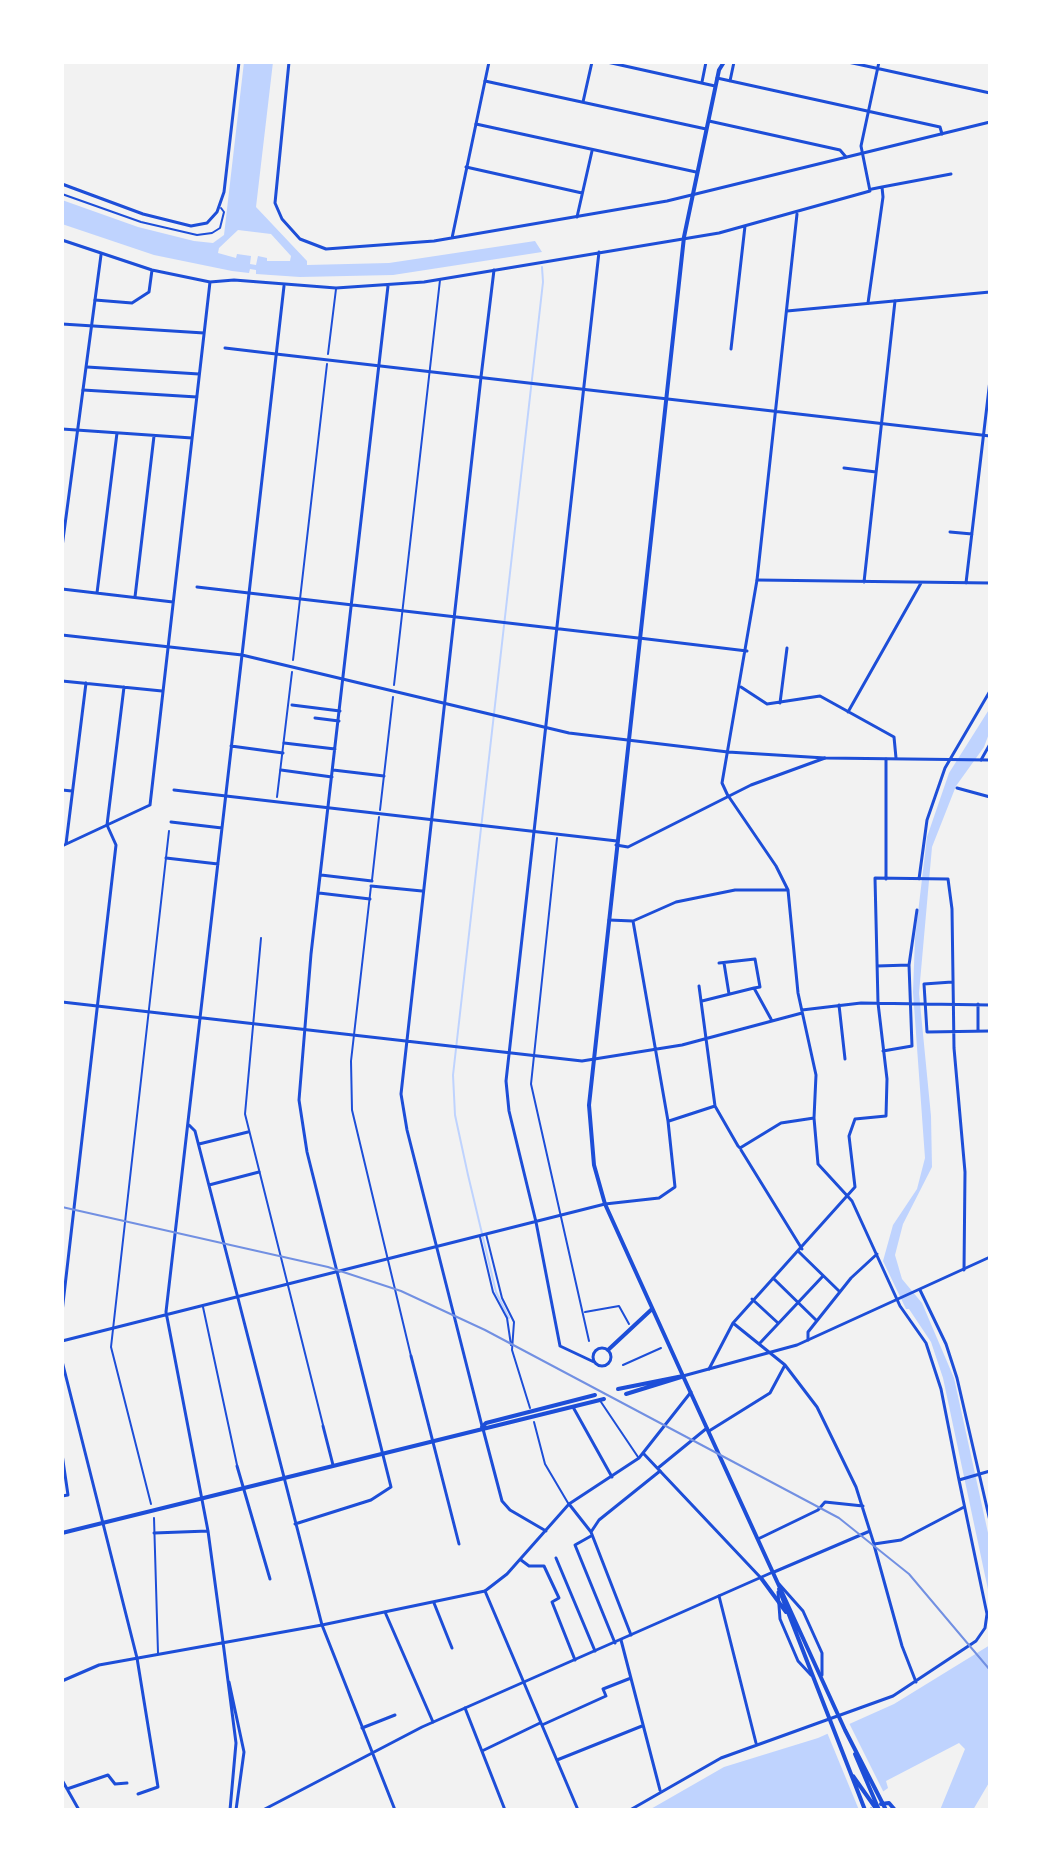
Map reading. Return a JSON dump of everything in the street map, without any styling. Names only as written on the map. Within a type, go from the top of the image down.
[{"type":"main road","points":[[717,62],[719,70]]},
{"type":"main road","points":[[724,62],[715,86],[684,237],[592,1059],[589,1133],[605,1204],[792,1616],[886,1810]]},
{"type":"main road","points":[[608,1350],[652,1309]]},
{"type":"main road","points":[[618,1389],[683,1376]]},
{"type":"main road","points":[[626,1394],[673,1382],[683,1376]]},
{"type":"main road","points":[[482,1427],[486,1423],[595,1395]]},
{"type":"main road","points":[[62,1533],[482,1427],[602,1400]]},
{"type":"main road","points":[[761,1578],[792,1616],[847,1768],[872,1810]]},
{"type":"main road","points":[[845,1730],[872,1810]]},
{"type":"main road","points":[[847,1768],[872,1810]]},
{"type":"main road","points":[[872,1810],[889,1803],[895,1810]]},
{"type":"street","points":[[62,184],[121,207],[191,226],[207,223],[220,207],[239,62]]},
{"type":"street","points":[[289,62],[274,193],[278,212],[291,230],[307,244],[326,249],[383,247],[577,217],[691,195],[990,122]]},
{"type":"street","points":[[452,238],[489,62]]},
{"type":"street","points":[[583,102],[592,62]]},
{"type":"street","points":[[607,62],[715,86]]},
{"type":"street","points":[[701,83],[706,62]]},
{"type":"street","points":[[730,81],[734,62]]},
{"type":"street","points":[[848,62],[990,93]]},
{"type":"street","points":[[62,240],[152,270],[210,282],[234,280],[336,288],[388,286],[440,279],[745,226],[867,194],[870,189],[863,153],[879,62]]},
{"type":"street","points":[[717,78],[940,127],[942,134]]},
{"type":"street","points":[[485,81],[706,129]]},
{"type":"street","points":[[708,120],[840,150],[846,157]]},
{"type":"street","points":[[476,124],[696,172]]},
{"type":"street","points":[[577,217],[592,149]]},
{"type":"street","points":[[466,167],[582,193]]},
{"type":"street","points":[[870,189],[951,174]]},
{"type":"street","points":[[868,303],[882,187]]},
{"type":"street","points":[[62,194],[141,222],[197,235],[212,233],[220,228],[224,212],[220,207]]},
{"type":"street","points":[[630,1810],[660,1790],[756,1743],[868,1707],[916,1682],[976,1641],[985,1628],[987,1614],[961,1479],[926,1343],[899,1300],[848,1194],[819,1168],[814,1118],[816,1075],[802,1012],[788,890],[722,783],[741,687],[757,580],[797,214]]},
{"type":"street","points":[[731,349],[745,226]]},
{"type":"street","points":[[594,1362],[595,1352],[608,1350],[611,1359],[607,1366],[594,1362],[560,1346],[536,1222],[509,1111],[508,1054],[599,252]]},
{"type":"street","points":[[62,547],[101,255]]},
{"type":"street","points":[[95,300],[132,303],[149,292],[152,270]]},
{"type":"street","points":[[494,270],[405,1042],[403,1105],[502,1501],[510,1510],[546,1531]]},
{"type":"street","points":[[394,685],[440,279]]},
{"type":"street","points":[[64,845],[150,805],[210,282]]},
{"type":"street","points":[[230,1810],[236,1753],[229,1682],[208,1531],[167,1315],[284,286]]},
{"type":"street","points":[[295,1524],[371,1500],[391,1487],[301,1124],[299,1088],[303,1030],[388,286]]},
{"type":"street","points":[[328,354],[336,288]]},
{"type":"street","points":[[787,311],[990,292]]},
{"type":"street","points":[[864,582],[895,301]]},
{"type":"street","points":[[62,324],[204,333]]},
{"type":"street","points":[[225,348],[990,436]]},
{"type":"street","points":[[293,660],[327,364]]},
{"type":"street","points":[[86,366],[199,374]]},
{"type":"street","points":[[966,583],[990,380]]},
{"type":"street","points":[[83,390],[197,397]]},
{"type":"street","points":[[62,429],[192,438]]},
{"type":"street","points":[[97,593],[117,433]]},
{"type":"street","points":[[135,597],[154,436]]},
{"type":"street","points":[[844,468],[876,472]]},
{"type":"street","points":[[950,532],[972,534]]},
{"type":"street","points":[[757,580],[990,583]]},
{"type":"street","points":[[848,713],[921,583]]},
{"type":"street","points":[[197,587],[747,651]]},
{"type":"street","points":[[62,589],[173,602]]},
{"type":"street","points":[[62,635],[242,655],[544,728],[628,740],[728,752],[825,758],[990,760]]},
{"type":"street","points":[[780,703],[787,648]]},
{"type":"street","points":[[277,797],[292,672]]},
{"type":"street","points":[[62,681],[162,691]]},
{"type":"street","points":[[64,845],[86,683]]},
{"type":"street","points":[[62,1312],[116,846],[107,825],[124,687]]},
{"type":"street","points":[[741,687],[767,704],[815,695],[894,737],[896,758]]},
{"type":"street","points":[[920,879],[927,820],[952,759],[990,691]]},
{"type":"street","points":[[380,810],[393,697]]},
{"type":"street","points":[[292,705],[340,711]]},
{"type":"street","points":[[315,718],[339,721]]},
{"type":"street","points":[[284,743],[335,749]]},
{"type":"street","points":[[979,760],[990,744]]},
{"type":"street","points":[[231,746],[283,753]]},
{"type":"street","points":[[174,790],[532,831],[628,847],[728,796],[825,758]]},
{"type":"street","points":[[886,758],[886,879]]},
{"type":"street","points":[[281,770],[332,777]]},
{"type":"street","points":[[333,770],[384,776]]},
{"type":"street","points":[[957,788],[990,797]]},
{"type":"street","points":[[62,790],[72,791]]},
{"type":"street","points":[[379,817],[354,1036],[351,1084],[353,1122],[459,1544]]},
{"type":"street","points":[[171,822],[222,828]]},
{"type":"street","points":[[151,1504],[111,1347],[169,831]]},
{"type":"street","points":[[557,838],[532,1056],[533,1105],[589,1341]]},
{"type":"street","points":[[166,858],[218,864]]},
{"type":"street","points":[[321,875],[422,891]]},
{"type":"street","points":[[708,1371],[733,1323],[752,1299],[800,1251],[855,1187],[849,1136],[855,1119],[886,1116],[878,1003],[875,878],[912,881],[948,879],[954,1032],[965,1172],[964,1270]]},
{"type":"street","points":[[607,920],[633,921],[676,902],[735,890],[788,890]]},
{"type":"street","points":[[319,893],[370,899]]},
{"type":"street","points":[[883,1051],[912,1046],[909,965],[917,910]]},
{"type":"street","points":[[62,1341],[605,1204],[659,1198],[677,1185],[633,921]]},
{"type":"street","points":[[261,938],[244,1097],[248,1132],[333,1465]]},
{"type":"street","points":[[702,1001],[760,987],[755,959],[721,963],[729,994]]},
{"type":"street","points":[[877,966],[909,965]]},
{"type":"street","points":[[953,982],[926,982],[923,1004],[927,1032],[990,1031]]},
{"type":"street","points":[[699,986],[715,1106],[800,1251],[840,1292]]},
{"type":"street","points":[[754,988],[772,1020]]},
{"type":"street","points":[[62,1002],[508,1054],[592,1059],[655,1046],[668,1048],[839,1005],[990,1005]]},
{"type":"street","points":[[978,1004],[978,1031]]},
{"type":"street","points":[[839,1005],[845,1059]]},
{"type":"street","points":[[668,1121],[715,1106]]},
{"type":"street","points":[[740,1148],[781,1123],[814,1118]]},
{"type":"street","points":[[188,1125],[194,1128],[199,1144],[322,1625],[395,1810]]},
{"type":"street","points":[[199,1144],[248,1132]]},
{"type":"street","points":[[209,1185],[259,1172]]},
{"type":"street","points":[[487,1234],[502,1298],[514,1322],[512,1350]]},
{"type":"street","points":[[479,1236],[493,1292],[507,1318],[512,1350],[530,1408]]},
{"type":"street","points":[[808,1341],[808,1332],[840,1292],[877,1254]]},
{"type":"street","points":[[683,1376],[772,1354],[808,1341],[990,1257]]},
{"type":"street","points":[[759,1344],[823,1276]]},
{"type":"street","points":[[773,1278],[817,1321]]},
{"type":"street","points":[[920,1290],[952,1360],[990,1521]]},
{"type":"street","points":[[752,1299],[778,1323]]},
{"type":"street","points":[[202,1306],[242,1488],[270,1579]]},
{"type":"street","points":[[584,1312],[619,1306],[629,1324]]},
{"type":"street","points":[[733,1323],[785,1365],[817,1407],[863,1506],[902,1646],[916,1682]]},
{"type":"street","points":[[623,1365],[661,1348]]},
{"type":"street","points":[[62,1361],[137,1658],[158,1787],[138,1794]]},
{"type":"street","points":[[615,1643],[575,1545],[592,1533],[599,1520],[708,1430],[770,1393],[785,1365]]},
{"type":"street","points":[[62,1681],[88,1668],[485,1591],[520,1559],[569,1504],[639,1458],[691,1392]]},
{"type":"street","points":[[602,1400],[639,1458]]},
{"type":"street","points":[[573,1407],[612,1477]]},
{"type":"street","points":[[534,1422],[545,1464],[569,1504],[592,1533],[631,1635]]},
{"type":"street","points":[[643,1453],[761,1578]]},
{"type":"street","points":[[62,1454],[68,1495],[62,1496]]},
{"type":"street","points":[[961,1479],[990,1471]]},
{"type":"street","points":[[758,1539],[818,1510],[825,1502],[863,1506]]},
{"type":"street","points":[[874,1544],[901,1540],[966,1506]]},
{"type":"street","points":[[154,1518],[158,1654]]},
{"type":"street","points":[[154,1533],[208,1531]]},
{"type":"street","points":[[263,1810],[433,1722],[870,1531]]},
{"type":"street","points":[[556,1558],[595,1651]]},
{"type":"street","points":[[520,1559],[529,1566],[544,1566],[559,1598],[552,1602],[575,1660]]},
{"type":"street","points":[[778,1584],[803,1611],[822,1653],[823,1682],[834,1718]]},
{"type":"street","points":[[778,1584],[780,1619],[798,1661],[818,1684],[834,1718]]},
{"type":"street","points":[[485,1591],[578,1810]]},
{"type":"street","points":[[719,1596],[756,1743]]},
{"type":"street","points":[[434,1603],[452,1648]]},
{"type":"street","points":[[385,1612],[433,1722]]},
{"type":"street","points":[[621,1640],[660,1790]]},
{"type":"street","points":[[482,1751],[606,1696],[603,1689],[631,1678]]},
{"type":"street","points":[[229,1682],[244,1752],[236,1810]]},
{"type":"street","points":[[465,1708],[505,1810]]},
{"type":"street","points":[[362,1728],[395,1715]]},
{"type":"street","points":[[557,1760],[642,1726]]},
{"type":"street","points":[[67,1789],[108,1775],[115,1784],[127,1783]]},
{"type":"street","points":[[63,1782],[79,1810]]},
{"type":"water","points":[[244,62],[273,62],[256,207],[307,261],[307,265],[389,263],[535,241],[542,252],[393,275],[300,277],[256,274],[256,270],[250,269],[249,273],[232,271],[154,255],[62,224],[62,200],[138,227],[194,241],[213,243],[224,235]],"holes":[[[238,230],[271,234],[291,256],[290,261],[267,261],[267,258],[258,256],[256,265],[250,264],[251,256],[237,254],[236,258],[218,253],[219,248]]]},
{"type":"water","points":[[990,708],[990,731],[984,747],[956,786],[932,847],[919,993],[931,1116],[932,1167],[903,1224],[895,1255],[902,1279],[922,1303],[954,1378],[990,1542],[990,1599],[943,1378],[931,1342],[906,1309],[883,1261],[893,1225],[917,1189],[925,1158],[913,992],[915,938],[927,837],[949,773]]},
{"type":"water","points":[[990,1645],[990,1781],[973,1810],[940,1810],[965,1749],[959,1743],[886,1781],[888,1788],[858,1810],[649,1810],[724,1767],[818,1738],[894,1704]]},
{"type":"pier","points":[[848,1721],[885,1795],[864,1810],[859,1810],[826,1730]]},
{"type":"waterway","points":[[509,1318],[496,1292],[468,1175],[455,1115],[453,1075],[543,282],[542,267]]},
{"type":"railway","points":[[62,1207],[328,1267],[401,1291],[485,1330],[839,1518],[909,1574],[990,1670]]}]
